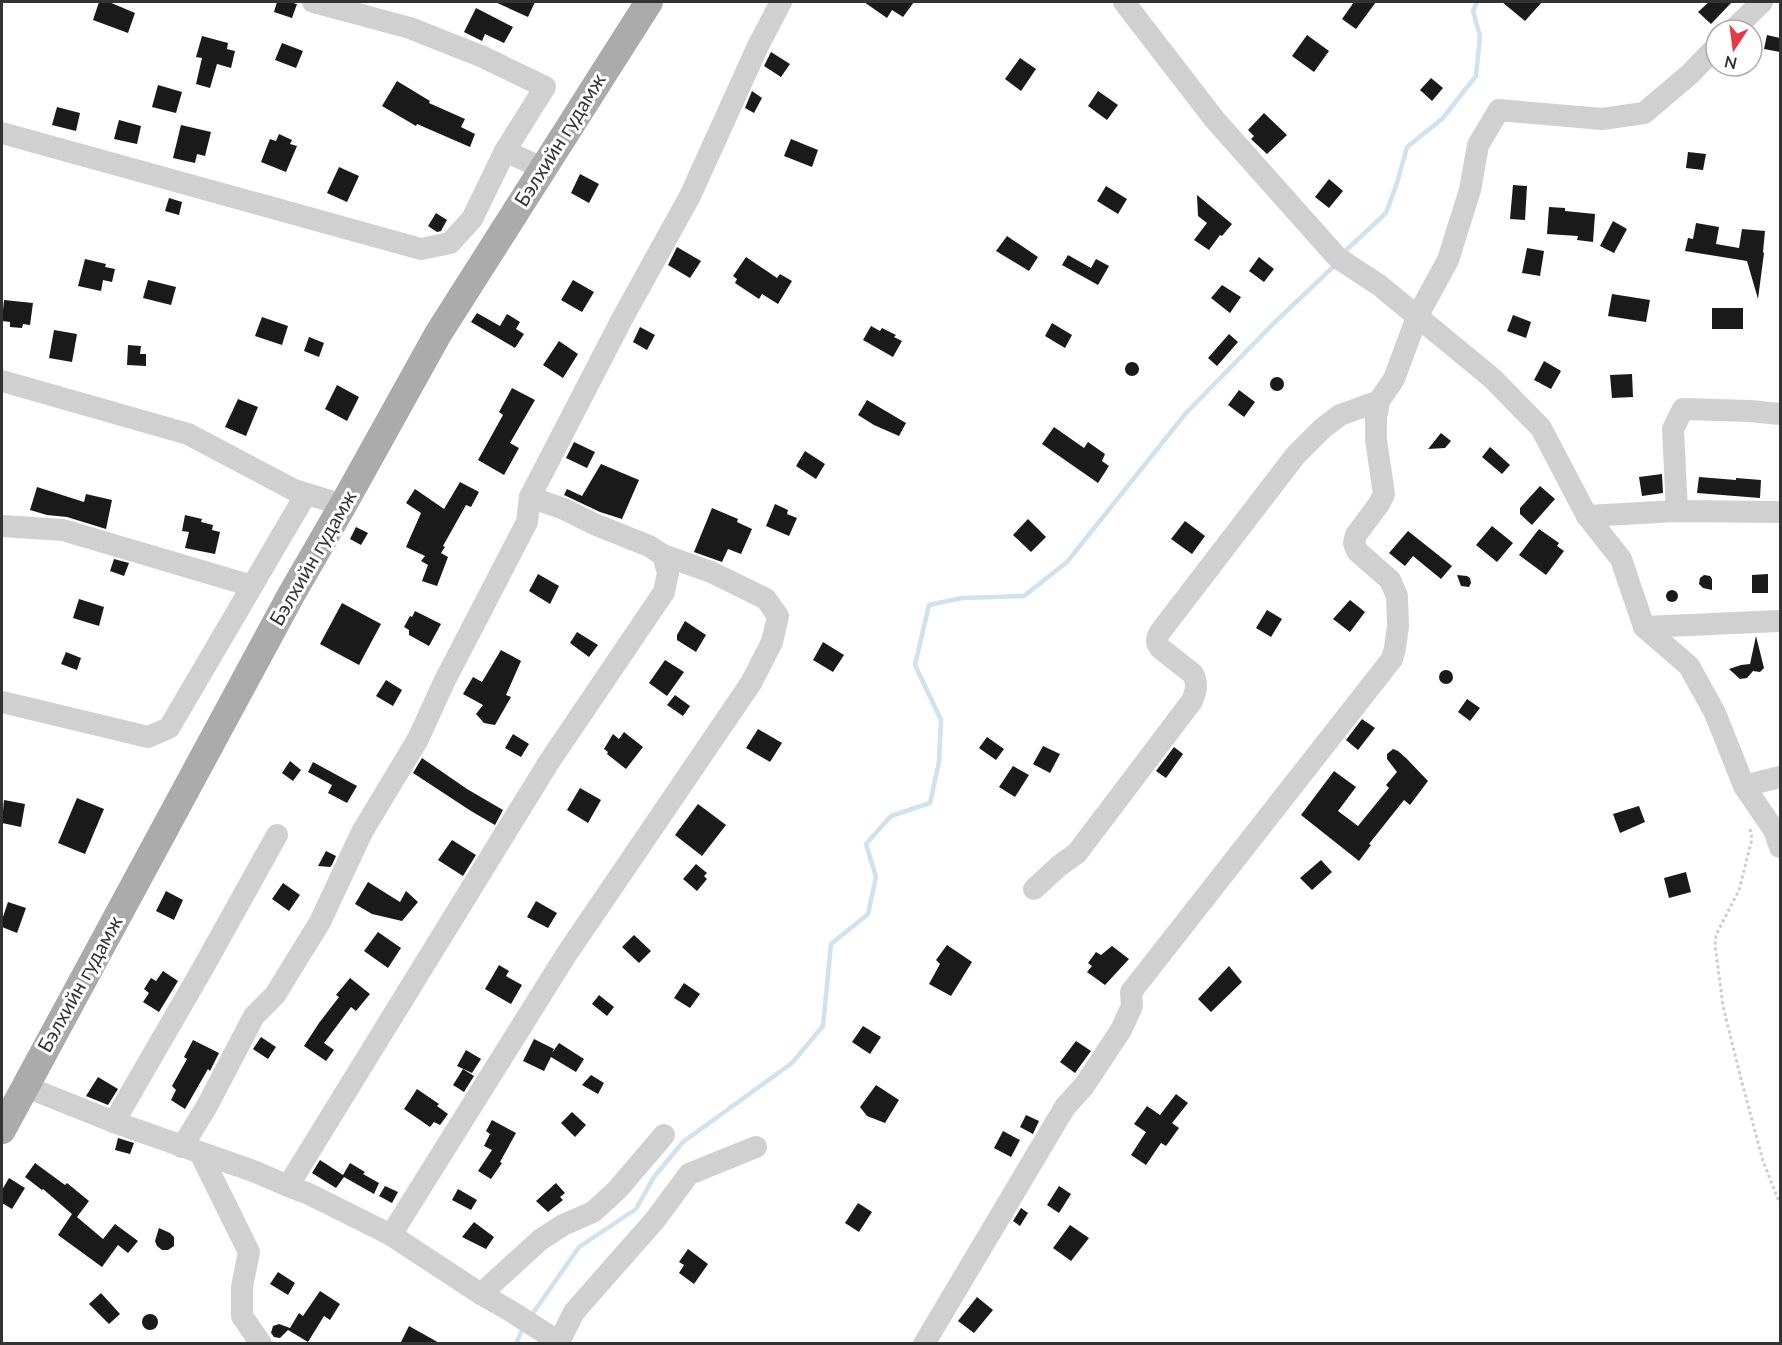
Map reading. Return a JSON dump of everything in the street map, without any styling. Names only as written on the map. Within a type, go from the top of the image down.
[{"type":"main road","name":"Бэлхийн гудамж","points":[[2,1130],[291,595],[438,334],[650,2]]},
{"type":"street","points":[[2,133],[421,249],[450,243],[472,219],[505,151],[545,87],[483,57],[410,28],[313,2]]},
{"type":"street","points":[[261,1344],[242,1316],[242,1287],[249,1251],[191,1150],[207,1106],[254,1016],[275,995],[320,922],[362,832],[418,739],[449,672],[526,522],[530,497],[622,319],[690,196],[758,46],[781,2]]},
{"type":"street","points":[[1124,2],[1215,120],[1338,258],[1379,285],[1492,378],[1541,428],[1587,516],[1621,559],[1644,627],[1689,666],[1715,713],[1744,786],[1774,830],[1780,847]]},
{"type":"street","points":[[1745,18],[1762,2]]},
{"type":"street","points":[[924,1344],[1065,1107],[1084,1086],[1121,1030],[1132,1006],[1131,992],[1392,659],[1398,626],[1397,596],[1390,580],[1357,551],[1354,543],[1356,535],[1384,494],[1376,440],[1379,401],[1394,379],[1417,317],[1448,260],[1470,190],[1478,145],[1499,110],[1602,118],[1644,113],[1704,59]]},
{"type":"street","points":[[505,151],[543,168]]},
{"type":"street","points":[[2,381],[188,434],[294,490],[343,506]]},
{"type":"street","points":[[1034,889],[1077,853],[1192,701],[1196,692],[1193,674],[1156,643],[1160,632],[1295,456],[1323,428],[1340,415],[1379,401]]},
{"type":"street","points":[[1677,511],[1673,429],[1683,409],[1780,414]]},
{"type":"street","points":[[2,702],[148,737],[169,728],[306,494]]},
{"type":"street","points":[[391,1235],[566,955],[751,683],[772,642],[778,616],[766,599],[711,572],[663,555],[649,546],[564,509],[530,497]]},
{"type":"street","points":[[1587,516],[1677,511],[1780,512]]},
{"type":"street","points":[[2,526],[63,530],[252,586]]},
{"type":"street","points":[[288,1186],[549,762],[664,592],[668,573],[663,555]]},
{"type":"street","points":[[1644,627],[1780,621]]},
{"type":"street","points":[[1744,786],[1780,777]]},
{"type":"street","points":[[114,1122],[277,835]]},
{"type":"street","points":[[24,1086],[309,1194],[391,1235],[559,1343],[574,1312],[655,1220],[689,1174],[756,1147]]},
{"type":"street","points":[[481,1294],[540,1240],[563,1225],[593,1212],[617,1190],[664,1135]]},
{"type":"path","points":[[1750,828],[1752,839],[1739,890],[1716,935],[1715,945],[1723,1006],[1740,1075],[1763,1161],[1780,1204]]},
{"type":"building","points":[[99,2],[109,2],[135,13],[128,33],[93,20]]},
{"type":"building","points":[[277,2],[297,4],[292,18],[274,12]]},
{"type":"building","points":[[495,2],[535,2],[528,17]]},
{"type":"building","points":[[864,2],[914,2],[903,17],[892,10],[887,18]]},
{"type":"building","points":[[1354,2],[1376,2],[1356,29],[1342,19]]},
{"type":"building","points":[[1502,2],[1542,2],[1525,21]]},
{"type":"building","points":[[1709,2],[1732,2],[1717,18],[1704,18],[1698,12]]},
{"type":"building","points":[[476,8],[513,27],[504,43],[485,34],[482,41],[464,32]]},
{"type":"building","points":[[1307,35],[1329,51],[1314,72],[1292,56]]},
{"type":"building","points":[[1767,35],[1780,38],[1780,52],[1764,49]]},
{"type":"building","points":[[202,36],[228,43],[227,49],[235,51],[231,68],[217,64],[210,88],[196,84],[202,58],[196,57]]},
{"type":"building","points":[[282,43],[303,51],[296,68],[275,60]]},
{"type":"building","points":[[771,52],[790,64],[781,77],[764,66]]},
{"type":"building","points":[[1020,58],[1036,69],[1021,91],[1005,79]]},
{"type":"building","points":[[1431,78],[1443,88],[1432,101],[1420,90]]},
{"type":"building","points":[[397,81],[430,101],[429,103],[465,119],[461,127],[475,134],[470,147],[417,124],[416,126],[382,106]]},
{"type":"building","points":[[158,85],[182,92],[176,113],[152,107]]},
{"type":"building","points":[[752,91],[762,98],[754,113],[745,108]]},
{"type":"building","points":[[1098,91],[1118,105],[1107,120],[1088,106]]},
{"type":"building","points":[[57,107],[80,113],[76,131],[52,125]]},
{"type":"building","points":[[1264,113],[1287,135],[1267,154],[1251,139],[1254,136],[1248,130]]},
{"type":"building","points":[[119,120],[141,126],[137,144],[114,139]]},
{"type":"building","points":[[181,125],[211,132],[205,156],[197,154],[195,163],[173,158]]},
{"type":"building","points":[[279,134],[292,140],[290,144],[297,146],[286,172],[261,162],[270,139],[276,141]]},
{"type":"building","points":[[791,139],[818,150],[812,167],[784,156]]},
{"type":"building","points":[[1688,152],[1706,154],[1703,170],[1686,168]]},
{"type":"building","points":[[339,167],[359,176],[347,202],[327,193]]},
{"type":"building","points":[[580,174],[599,184],[589,203],[571,193]]},
{"type":"building","points":[[1329,179],[1343,191],[1329,208],[1315,197]]},
{"type":"building","points":[[1513,185],[1527,186],[1525,220],[1510,219]]},
{"type":"building","points":[[1106,186],[1127,199],[1118,214],[1097,201]]},
{"type":"building","points":[[1197,195],[1232,224],[1209,250],[1194,240],[1207,223],[1198,216]]},
{"type":"building","points":[[169,198],[182,202],[179,215],[165,211]]},
{"type":"building","points":[[1549,207],[1595,214],[1593,242],[1577,240],[1578,236],[1547,234]]},
{"type":"building","points":[[436,213],[447,220],[441,231],[437,232],[428,226]]},
{"type":"building","points":[[1613,221],[1627,229],[1614,253],[1600,246]]},
{"type":"building","points":[[1696,223],[1719,227],[1716,244],[1739,248],[1742,229],[1765,231],[1758,299],[1747,261],[1685,251],[1688,238],[1693,239]]},
{"type":"building","points":[[1007,236],[1038,257],[1029,271],[996,251]]},
{"type":"building","points":[[677,247],[701,261],[690,278],[668,265]]},
{"type":"building","points":[[1527,248],[1544,251],[1540,276],[1522,273]]},
{"type":"building","points":[[1068,255],[1091,268],[1096,259],[1109,266],[1098,285],[1062,265]]},
{"type":"building","points":[[746,257],[777,278],[780,274],[792,281],[778,304],[762,294],[759,299],[735,283],[737,279],[733,276]]},
{"type":"building","points":[[1259,257],[1274,269],[1264,282],[1249,271]]},
{"type":"building","points":[[85,259],[106,264],[105,267],[115,269],[112,282],[103,280],[101,291],[78,286]]},
{"type":"building","points":[[148,280],[176,287],[171,305],[143,298]]},
{"type":"building","points":[[573,280],[594,292],[582,312],[561,300]]},
{"type":"building","points":[[1222,285],[1241,297],[1230,313],[1211,298]]},
{"type":"building","points":[[1612,294],[1650,300],[1646,322],[1608,316]]},
{"type":"building","points":[[4,300],[33,303],[30,325],[23,324],[22,328],[10,327],[10,322],[2,321]]},
{"type":"building","points":[[1712,308],[1743,308],[1743,329],[1712,329]]},
{"type":"building","points":[[477,313],[500,326],[507,314],[520,322],[516,329],[524,334],[515,348],[471,322]]},
{"type":"building","points":[[1513,315],[1531,322],[1526,338],[1507,331]]},
{"type":"building","points":[[262,317],[288,326],[282,345],[255,336]]},
{"type":"building","points":[[1052,323],[1072,335],[1065,348],[1045,336]]},
{"type":"building","points":[[871,326],[880,331],[882,328],[902,341],[893,357],[863,340]]},
{"type":"building","points":[[640,327],[655,335],[647,350],[633,342]]},
{"type":"building","points":[[54,330],[77,334],[72,362],[49,358]]},
{"type":"building","points":[[1229,334],[1238,342],[1217,366],[1208,358]]},
{"type":"building","points":[[309,337],[324,343],[319,357],[304,351]]},
{"type":"building","points":[[559,341],[578,354],[563,378],[543,365]]},
{"type":"building","points":[[128,345],[141,346],[140,354],[146,354],[146,366],[127,365]]},
{"type":"building","points":[[1544,361],[1561,371],[1551,389],[1534,380]]},
{"type":"building","points":[[1129,362],[1135,362],[1139,369],[1135,376],[1129,376],[1125,372],[1125,366]]},
{"type":"building","points":[[1632,374],[1633,397],[1612,398],[1610,375]]},
{"type":"building","points":[[1277,377],[1282,379],[1284,384],[1282,389],[1277,391],[1272,389],[1270,384],[1272,379]]},
{"type":"building","points":[[337,385],[359,397],[347,421],[325,409]]},
{"type":"building","points":[[512,388],[535,400],[510,443],[519,448],[504,475],[478,460],[503,415],[499,412]]},
{"type":"building","points":[[1239,390],[1255,402],[1244,417],[1228,405]]},
{"type":"building","points":[[238,399],[258,407],[246,436],[225,427]]},
{"type":"building","points":[[867,400],[906,423],[899,436],[858,415]]},
{"type":"building","points":[[1054,427],[1084,448],[1088,442],[1105,454],[1102,461],[1109,466],[1098,483],[1042,444]]},
{"type":"building","points":[[1441,433],[1451,441],[1445,448],[1428,449]]},
{"type":"building","points":[[574,442],[595,452],[587,468],[566,458]]},
{"type":"building","points":[[1490,447],[1510,465],[1502,474],[1482,457]]},
{"type":"building","points":[[805,451],[825,464],[816,479],[796,466]]},
{"type":"building","points":[[601,464],[639,480],[622,519],[600,512],[564,495],[567,489],[582,496]]},
{"type":"building","points":[[1662,474],[1663,493],[1642,496],[1639,477]]},
{"type":"building","points":[[1699,477],[1761,480],[1760,498],[1697,493]]},
{"type":"building","points":[[460,482],[479,492],[471,507],[466,505],[443,546],[445,547],[441,553],[448,557],[437,586],[422,581],[428,565],[421,561],[425,556],[406,547],[421,513],[406,503],[415,489],[444,509]]},
{"type":"building","points":[[1540,486],[1555,499],[1532,525],[1520,514],[1520,508]]},
{"type":"building","points":[[37,487],[84,502],[86,494],[112,500],[106,529],[67,517],[30,510]]},
{"type":"building","points":[[775,504],[788,510],[787,514],[797,518],[789,536],[766,526]]},
{"type":"building","points":[[712,508],[738,519],[737,522],[752,529],[741,554],[728,549],[722,562],[694,552]]},
{"type":"building","points":[[185,515],[202,519],[201,522],[213,525],[212,530],[220,532],[215,554],[185,548],[189,532],[182,531]]},
{"type":"building","points":[[1028,519],[1046,537],[1031,552],[1013,535]]},
{"type":"building","points":[[1185,521],[1205,536],[1192,554],[1171,539]]},
{"type":"building","points":[[1492,526],[1513,543],[1497,562],[1476,545]]},
{"type":"building","points":[[356,527],[368,533],[361,545],[350,539]]},
{"type":"building","points":[[1539,529],[1559,543],[1557,546],[1564,551],[1546,575],[1519,555]]},
{"type":"building","points":[[1408,531],[1452,566],[1441,579],[1413,556],[1405,566],[1389,553]]},
{"type":"building","points":[[114,559],[129,563],[124,576],[110,571]]},
{"type":"building","points":[[538,574],[559,586],[550,604],[529,591]]},
{"type":"building","points":[[1768,574],[1768,593],[1752,593],[1752,575]]},
{"type":"building","points":[[1457,575],[1470,578],[1469,587],[1461,586]]},
{"type":"building","points":[[1704,575],[1712,579],[1712,590],[1703,588],[1699,584],[1700,578]]},
{"type":"building","points":[[1674,590],[1678,596],[1674,602],[1670,602],[1666,594]]},
{"type":"building","points":[[79,599],[104,607],[99,626],[73,618]]},
{"type":"building","points":[[1350,600],[1365,612],[1350,632],[1333,619]]},
{"type":"building","points":[[342,603],[381,624],[359,665],[320,644]]},
{"type":"building","points":[[1267,610],[1282,619],[1271,637],[1256,628]]},
{"type":"building","points":[[415,611],[441,624],[429,646],[409,635],[409,630],[404,627]]},
{"type":"building","points":[[685,621],[706,635],[696,652],[677,640],[677,635]]},
{"type":"building","points":[[577,632],[598,645],[589,657],[570,643]]},
{"type":"building","points":[[1756,636],[1764,668],[1760,672],[1753,671],[1747,678],[1740,679],[1729,669],[1750,664]]},
{"type":"building","points":[[823,642],[844,655],[833,672],[813,660]]},
{"type":"building","points":[[501,650],[521,661],[506,695],[511,697],[495,725],[484,723],[476,714],[483,705],[463,694],[473,677],[482,682]]},
{"type":"building","points":[[66,652],[81,658],[77,670],[61,664]]},
{"type":"building","points":[[665,660],[684,672],[667,696],[649,683]]},
{"type":"building","points":[[1446,670],[1451,672],[1453,677],[1451,682],[1446,684],[1441,682],[1439,677],[1441,672]]},
{"type":"building","points":[[386,680],[402,690],[393,706],[376,696]]},
{"type":"building","points":[[675,695],[690,706],[683,716],[667,705]]},
{"type":"building","points":[[1467,699],[1480,708],[1470,721],[1458,712]]},
{"type":"building","points":[[1362,719],[1375,728],[1358,750],[1346,740]]},
{"type":"building","points":[[758,729],[782,743],[770,762],[746,748]]},
{"type":"building","points":[[624,732],[643,747],[626,769],[604,749],[613,734],[619,739]]},
{"type":"building","points":[[513,734],[529,744],[521,757],[505,748]]},
{"type":"building","points":[[987,737],[1004,749],[996,760],[979,748]]},
{"type":"building","points":[[1043,746],[1060,754],[1050,773],[1033,764]]},
{"type":"building","points":[[1174,747],[1183,754],[1166,778],[1156,771]]},
{"type":"building","points":[[1393,749],[1407,759],[1428,781],[1410,805],[1404,800],[1369,844],[1371,845],[1359,861],[1301,815],[1334,771],[1356,787],[1338,811],[1358,826],[1389,788],[1386,785],[1397,772],[1387,759],[1387,754]]},
{"type":"building","points":[[422,758],[503,810],[495,825],[413,773]]},
{"type":"building","points":[[290,761],[301,770],[293,781],[282,773]]},
{"type":"building","points":[[313,762],[357,786],[347,803],[328,793],[332,785],[308,772]]},
{"type":"building","points":[[1013,766],[1029,775],[1015,797],[999,787]]},
{"type":"building","points":[[580,788],[601,800],[588,823],[567,810]]},
{"type":"building","points":[[77,798],[104,809],[85,854],[58,843]]},
{"type":"building","points":[[4,800],[25,804],[21,827],[2,823]]},
{"type":"building","points":[[698,804],[726,825],[702,856],[675,835]]},
{"type":"building","points":[[1639,806],[1645,822],[1620,833],[1613,814]]},
{"type":"building","points":[[452,840],[476,855],[463,876],[438,860]]},
{"type":"building","points":[[326,851],[336,856],[332,865],[330,867],[318,866]]},
{"type":"building","points":[[1321,860],[1332,872],[1312,890],[1300,878]]},
{"type":"building","points":[[696,864],[707,873],[704,876],[707,879],[697,891],[683,879]]},
{"type":"building","points":[[1686,872],[1691,892],[1669,898],[1664,878]]},
{"type":"building","points":[[368,882],[400,902],[406,891],[418,902],[402,921],[372,914],[355,904]]},
{"type":"building","points":[[283,883],[300,895],[289,911],[272,899]]},
{"type":"building","points":[[166,891],[183,900],[174,920],[156,911]]},
{"type":"building","points":[[536,901],[557,913],[548,928],[527,917]]},
{"type":"building","points":[[8,902],[26,908],[17,933],[2,927]]},
{"type":"building","points":[[378,932],[401,948],[388,968],[364,951]]},
{"type":"building","points":[[634,935],[651,951],[639,963],[622,947]]},
{"type":"building","points":[[947,945],[972,962],[951,996],[929,984],[940,964],[936,960]]},
{"type":"building","points":[[1112,946],[1129,959],[1105,985],[1087,972],[1092,966],[1088,963],[1096,952],[1101,955]]},
{"type":"building","points":[[499,965],[509,971],[506,976],[522,985],[511,1004],[485,989]]},
{"type":"building","points":[[1229,966],[1242,982],[1211,1012],[1198,999]]},
{"type":"building","points":[[163,971],[178,981],[159,1012],[143,1002],[149,993],[144,989],[151,978],[156,981]]},
{"type":"building","points":[[350,978],[370,994],[356,1011],[351,1007],[324,1043],[334,1050],[326,1061],[304,1046],[339,997],[336,995]]},
{"type":"building","points":[[684,983],[700,994],[690,1008],[674,998]]},
{"type":"building","points":[[599,995],[614,1007],[607,1016],[592,1004]]},
{"type":"building","points":[[863,1026],[881,1037],[870,1054],[852,1042]]},
{"type":"building","points":[[261,1037],[276,1047],[268,1059],[253,1049]]},
{"type":"building","points":[[534,1039],[554,1049],[552,1053],[559,1043],[584,1059],[576,1072],[551,1057],[544,1071],[523,1061]]},
{"type":"building","points":[[193,1040],[219,1053],[185,1109],[171,1100],[176,1090],[172,1086],[187,1059],[184,1057]]},
{"type":"building","points":[[1076,1041],[1091,1051],[1075,1073],[1060,1062]]},
{"type":"building","points":[[466,1050],[481,1059],[472,1073],[457,1066]]},
{"type":"building","points":[[463,1069],[474,1076],[464,1092],[453,1085]]},
{"type":"building","points":[[591,1075],[604,1083],[598,1094],[582,1085]]},
{"type":"building","points":[[98,1077],[118,1089],[108,1105],[86,1096]]},
{"type":"building","points":[[876,1085],[899,1100],[885,1123],[867,1116],[860,1107]]},
{"type":"building","points":[[417,1089],[439,1104],[437,1106],[448,1114],[440,1125],[434,1122],[430,1127],[404,1109]]},
{"type":"building","points":[[1176,1094],[1188,1103],[1172,1123],[1179,1128],[1166,1146],[1161,1143],[1146,1165],[1131,1155],[1146,1132],[1134,1124],[1147,1106],[1160,1115]]},
{"type":"building","points":[[572,1112],[586,1125],[575,1137],[561,1123]]},
{"type":"building","points":[[1026,1115],[1039,1121],[1033,1134],[1020,1127]]},
{"type":"building","points":[[492,1120],[516,1133],[500,1162],[502,1163],[491,1179],[478,1171],[492,1150],[484,1146],[490,1134],[486,1131]]},
{"type":"building","points":[[1003,1131],[1020,1140],[1011,1157],[994,1148]]},
{"type":"building","points":[[118,1138],[134,1143],[130,1154],[115,1150]]},
{"type":"building","points":[[320,1160],[343,1175],[350,1163],[365,1172],[363,1174],[379,1183],[374,1194],[344,1177],[336,1188],[312,1173]]},
{"type":"building","points":[[35,1163],[65,1185],[67,1183],[89,1201],[77,1217],[103,1239],[115,1224],[138,1241],[128,1253],[118,1245],[102,1267],[58,1235],[72,1214],[25,1177]]},
{"type":"building","points":[[9,1178],[25,1188],[12,1209],[2,1203],[2,1190]]},
{"type":"building","points":[[556,1183],[565,1193],[560,1197],[563,1200],[548,1212],[536,1201]]},
{"type":"building","points":[[385,1186],[398,1192],[392,1203],[379,1196]]},
{"type":"building","points":[[1059,1186],[1071,1194],[1059,1213],[1047,1205]]},
{"type":"building","points":[[458,1189],[477,1200],[471,1210],[452,1200]]},
{"type":"building","points":[[858,1203],[872,1212],[859,1232],[845,1223]]},
{"type":"building","points":[[1021,1208],[1028,1213],[1020,1226],[1013,1221]]},
{"type":"building","points":[[474,1222],[494,1237],[486,1249],[462,1237]]},
{"type":"building","points":[[1070,1225],[1089,1238],[1071,1261],[1053,1248]]},
{"type":"building","points":[[159,1228],[174,1237],[174,1246],[168,1250],[162,1250],[157,1246],[155,1241]]},
{"type":"building","points":[[688,1249],[708,1264],[694,1284],[679,1273],[684,1265],[679,1262]]},
{"type":"building","points":[[278,1272],[295,1283],[288,1295],[270,1284]]},
{"type":"building","points":[[320,1291],[340,1304],[330,1320],[324,1316],[308,1342],[288,1330],[280,1338],[274,1337],[271,1333],[273,1326],[279,1324],[290,1328],[299,1313],[303,1316]]},
{"type":"building","points":[[101,1293],[120,1314],[109,1324],[89,1304]]},
{"type":"building","points":[[977,1297],[993,1310],[974,1333],[958,1321]]},
{"type":"building","points":[[150,1314],[158,1322],[150,1330],[142,1322]]},
{"type":"building","points":[[409,1326],[441,1344],[400,1344]]},
{"type":"waterway","points":[[1342,254],[1386,213],[1407,147],[1442,119],[1476,76],[1480,36],[1473,11],[1477,2]]},
{"type":"waterway","points":[[531,1316],[579,1247],[636,1209],[654,1177],[683,1142],[792,1063],[823,1026],[831,944],[868,914],[876,877],[866,844],[891,816],[930,803],[939,762],[941,720],[915,665],[929,605],[962,598],[1024,596],[1067,562],[1186,413],[1335,263]]},
{"type":"waterway","points":[[516,1344],[523,1328]]}]
